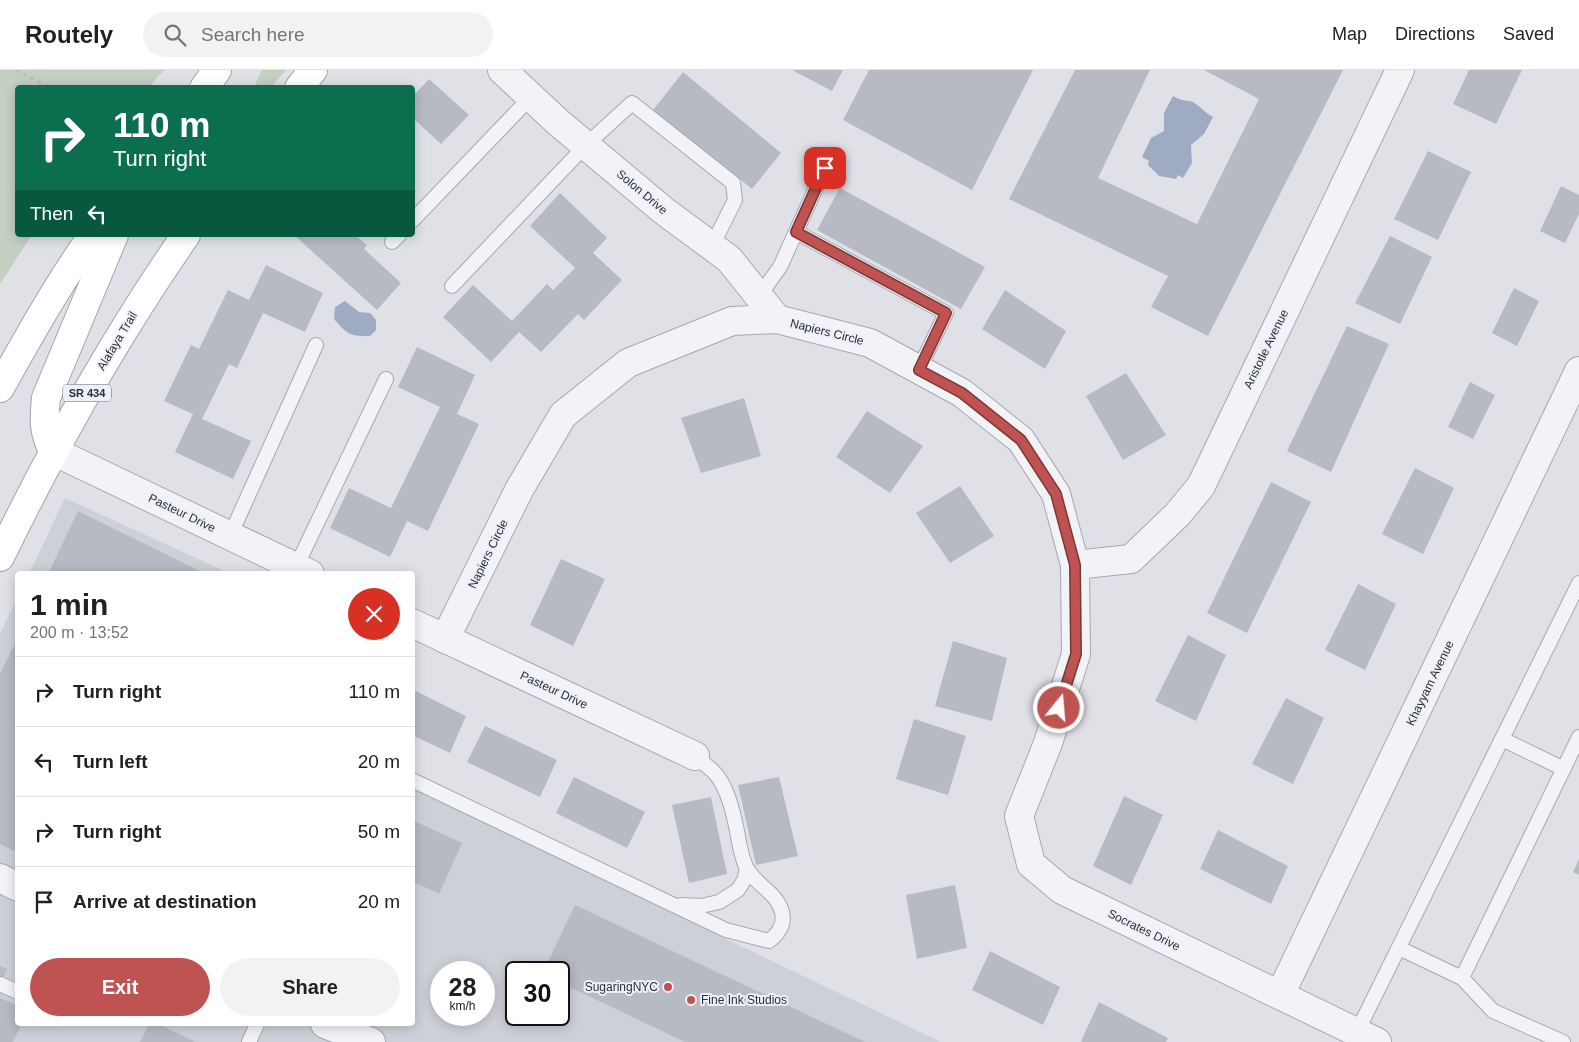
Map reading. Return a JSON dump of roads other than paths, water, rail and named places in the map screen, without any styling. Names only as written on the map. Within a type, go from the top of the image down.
[{"type":"main road","points":[[206,85],[217,70]]},
{"type":"main road","points":[[300,85],[313,70]]},
{"type":"main road","points":[[0,388],[32,330],[91,237]]},
{"type":"main road","points":[[54,451],[46,437],[44,422],[46,398],[113,237]]},
{"type":"main road","name":"Alafaya Trail","points":[[0,557],[54,451],[147,292],[185,237]]},
{"type":"street","name":"Solon Drive","points":[[502,70],[664,211],[728,259],[777,319]]},
{"type":"street","name":"Aristotle Avenue","points":[[1075,565],[1131,559],[1177,515],[1201,486],[1400,70]]},
{"type":"street","name":"Napiers Circle","points":[[445,639],[519,490],[563,414],[628,363],[732,322],[777,319],[870,342],[962,393],[1021,440],[1056,494],[1075,565],[1076,654],[1048,743]]},
{"type":"street","name":"Khayyam Avenue","points":[[1280,995],[1579,371]]},
{"type":"street","name":"Pasteur Drive","points":[[54,451],[303,570]]},
{"type":"street","name":"Pasteur Drive","points":[[415,625],[695,756]]},
{"type":"street","name":"Socrates Drive","points":[[1048,743],[1018,816],[1031,864],[1062,890],[1367,1037]]},
{"type":"street","points":[[0,878],[15,886]]},
{"type":"street","points":[[331,1031],[371,1042]]},
{"type":"lane","points":[[415,217],[531,97]]},
{"type":"lane","points":[[452,286],[586,145],[632,103],[733,183],[734,200],[712,246]]},
{"type":"lane","points":[[759,296],[780,267],[825,168]]},
{"type":"lane","points":[[796,232],[946,313],[919,370]]},
{"type":"lane","points":[[230,536],[316,345]]},
{"type":"lane","points":[[303,570],[386,379]]},
{"type":"lane","points":[[1367,1037],[1399,948],[1579,582]]},
{"type":"lane","points":[[1462,978],[1579,737]]},
{"type":"lane","points":[[1502,739],[1564,769]]},
{"type":"lane","points":[[415,781],[726,930],[769,941],[777,934],[782,922],[782,912],[775,898],[758,882],[747,868],[740,850],[733,815],[722,785],[714,772],[695,756]]},
{"type":"lane","points":[[673,904],[701,906],[718,902],[738,890],[744,880],[747,868]]},
{"type":"lane","points":[[1399,948],[1462,978],[1493,1011],[1564,1042]]},
{"type":"lane","points":[[0,984],[15,991]]},
{"type":"lane","points":[[249,1042],[256,1026]]},
{"type":"water","points":[[1173,96],[1181,100],[1193,102],[1213,117],[1204,134],[1191,145],[1192,163],[1183,178],[1178,175],[1176,179],[1159,176],[1148,165],[1149,161],[1142,157],[1151,138],[1164,131],[1164,113]]},
{"type":"water","points":[[345,301],[359,312],[370,313],[376,320],[376,330],[370,336],[353,335],[342,328],[334,319],[335,307]]},
{"type":"place","name":"SugaringNYC","points":[[668,987]]},
{"type":"place","name":"Fine Ink Studios","points":[[691,1000]]}]
